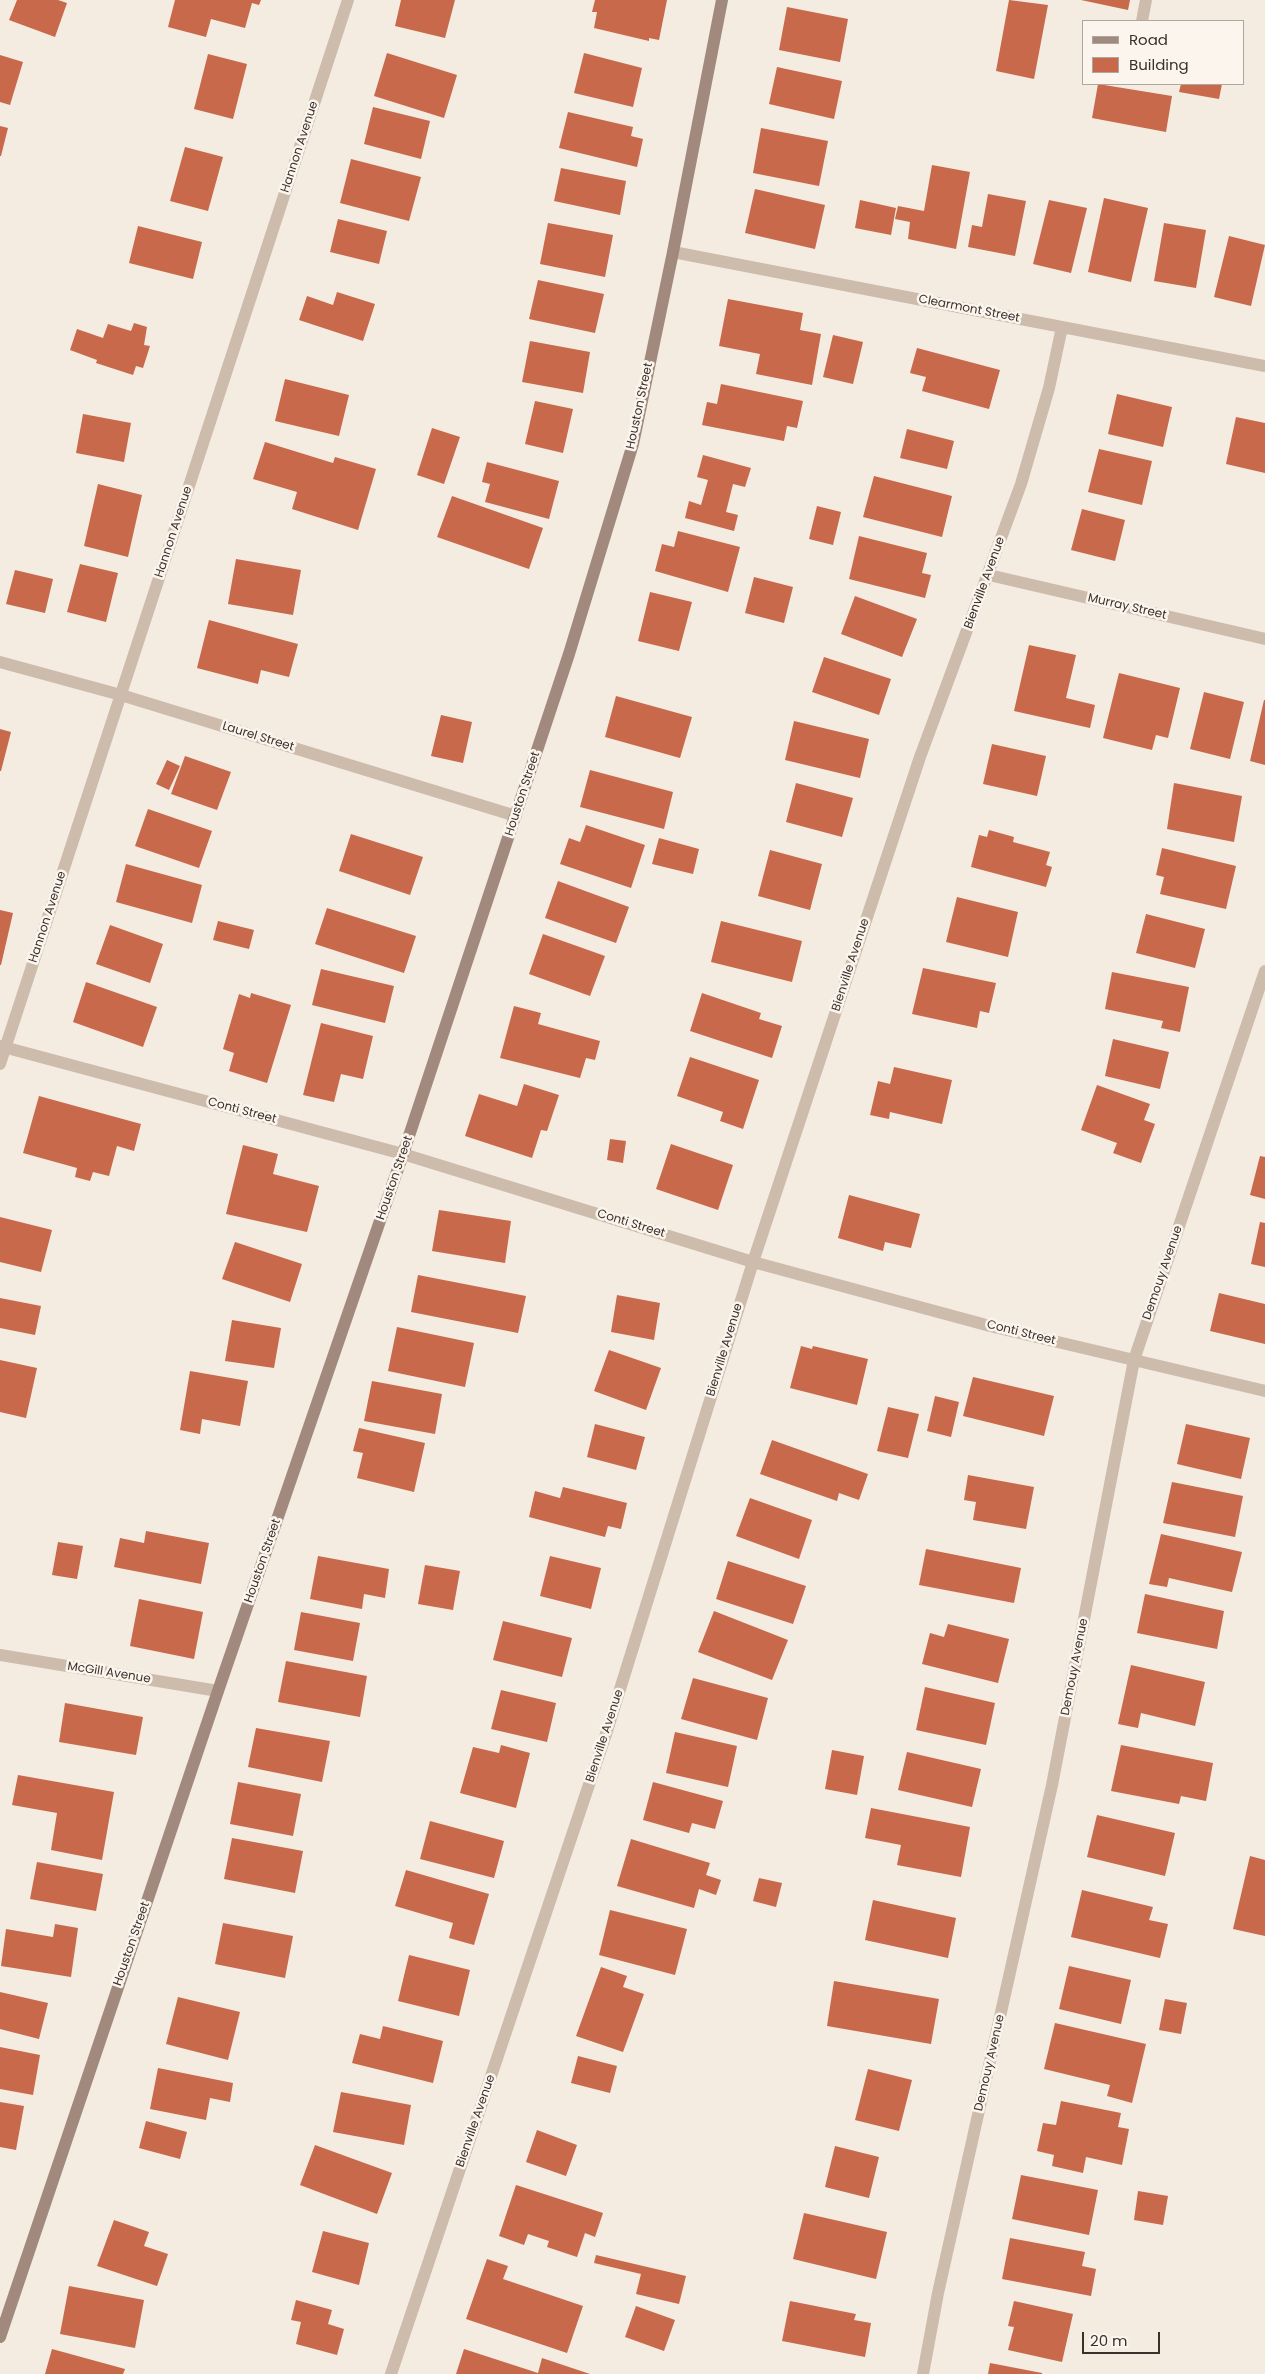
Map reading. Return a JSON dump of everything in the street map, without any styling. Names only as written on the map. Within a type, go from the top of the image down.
[{"type":"street","name":"Hannon Avenue","points":[[0,1064],[3,1046],[121,695],[348,0]]},
{"type":"street","name":"Houston Street","points":[[0,2337],[218,1691],[403,1154],[569,654],[633,444],[722,0]]},
{"type":"street","points":[[1142,20],[1146,0]]},
{"type":"street","name":"Clearmont Street","points":[[673,252],[1265,366]]},
{"type":"street","name":"Bienville Avenue","points":[[391,2374],[607,1731],[753,1262],[920,757],[1020,484],[1049,388],[1062,327]]},
{"type":"street","name":"Murray Street","points":[[988,575],[1265,639]]},
{"type":"street","name":"Laurel Street","points":[[0,662],[121,695],[516,816]]},
{"type":"street","name":"Demouy Avenue","points":[[923,2374],[940,2283],[1052,1786],[1134,1360],[1265,971]]},
{"type":"street","name":"Conti Street","points":[[3,1046],[403,1154],[753,1262],[990,1326],[1265,1391]]},
{"type":"street","name":"McGill Avenue","points":[[0,1655],[218,1691]]},
{"type":"building","points":[[17,0],[58,0],[67,3],[55,37],[9,20]]},
{"type":"building","points":[[175,0],[261,0],[259,5],[252,3],[245,28],[211,19],[206,37],[168,27]]},
{"type":"building","points":[[401,0],[455,0],[445,38],[395,26]]},
{"type":"building","points":[[595,0],[667,0],[659,40],[649,38],[649,41],[594,28],[597,12],[592,12]]},
{"type":"building","points":[[1009,0],[1048,5],[1034,79],[996,71]]},
{"type":"building","points":[[1081,0],[1130,0],[1128,10]]},
{"type":"building","points":[[787,7],[848,19],[840,62],[779,50]]},
{"type":"building","points":[[387,53],[457,75],[444,118],[374,96]]},
{"type":"building","points":[[584,53],[642,68],[633,107],[574,93]]},
{"type":"building","points":[[208,54],[247,64],[233,119],[194,109]]},
{"type":"building","points":[[0,55],[23,62],[10,105],[0,102]]},
{"type":"building","points":[[777,67],[842,81],[834,119],[769,104]]},
{"type":"building","points":[[1098,85],[1172,96],[1166,132],[1092,118]]},
{"type":"building","points":[[1181,85],[1222,85],[1219,99],[1179,92]]},
{"type":"building","points":[[373,107],[430,121],[421,159],[364,144]]},
{"type":"building","points":[[568,112],[633,127],[631,136],[643,139],[637,167],[559,148]]},
{"type":"building","points":[[0,126],[8,128],[1,156],[0,156]]},
{"type":"building","points":[[761,128],[828,141],[819,186],[753,173]]},
{"type":"building","points":[[185,147],[223,157],[208,211],[170,201]]},
{"type":"building","points":[[351,159],[421,177],[409,221],[340,203]]},
{"type":"building","points":[[932,165],[970,172],[956,249],[908,239],[910,222],[895,219],[898,206],[924,211]]},
{"type":"building","points":[[561,168],[626,181],[620,215],[554,201]]},
{"type":"building","points":[[755,189],[825,205],[815,249],[745,233]]},
{"type":"building","points":[[988,194],[1026,201],[1015,256],[968,247],[972,225],[982,227]]},
{"type":"building","points":[[1104,198],[1148,208],[1131,282],[1088,272]]},
{"type":"building","points":[[860,200],[896,208],[891,235],[855,228]]},
{"type":"building","points":[[1049,200],[1087,208],[1071,273],[1033,264]]},
{"type":"building","points":[[338,219],[387,231],[379,264],[330,252]]},
{"type":"building","points":[[548,223],[613,235],[605,277],[540,264]]},
{"type":"building","points":[[1164,223],[1206,230],[1196,288],[1154,281]]},
{"type":"building","points":[[138,226],[202,242],[193,279],[129,263]]},
{"type":"building","points":[[1229,236],[1265,245],[1251,306],[1214,297]]},
{"type":"building","points":[[538,280],[604,294],[595,333],[529,319]]},
{"type":"building","points":[[337,292],[375,304],[363,341],[299,320],[307,296],[333,305]]},
{"type":"building","points":[[728,299],[803,313],[800,330],[821,334],[812,385],[756,374],[760,354],[719,346]]},
{"type":"building","points":[[134,323],[147,327],[144,345],[150,346],[143,368],[136,366],[133,375],[96,363],[97,360],[70,350],[77,329],[103,338],[108,324],[131,331]]},
{"type":"building","points":[[833,335],[863,342],[853,384],[823,377]]},
{"type":"building","points":[[530,341],[590,352],[583,393],[522,382]]},
{"type":"building","points":[[917,348],[1000,370],[989,409],[922,391],[926,377],[910,373]]},
{"type":"building","points":[[285,379],[349,395],[339,436],[275,421]]},
{"type":"building","points":[[721,384],[803,401],[797,428],[787,426],[784,441],[702,425],[707,402],[717,404]]},
{"type":"building","points":[[1117,394],[1172,407],[1163,447],[1108,434]]},
{"type":"building","points":[[535,401],[573,409],[563,453],[525,444]]},
{"type":"building","points":[[83,414],[131,423],[124,462],[76,453]]},
{"type":"building","points":[[1236,417],[1265,423],[1265,473],[1226,464]]},
{"type":"building","points":[[432,428],[460,437],[444,484],[417,475]]},
{"type":"building","points":[[907,429],[954,441],[947,469],[900,458]]},
{"type":"building","points":[[265,442],[333,463],[335,457],[376,469],[358,530],[292,509],[297,492],[253,479]]},
{"type":"building","points":[[1099,449],[1152,461],[1142,505],[1088,492]]},
{"type":"building","points":[[703,455],[751,468],[745,487],[733,484],[726,512],[738,515],[734,531],[685,518],[689,501],[701,505],[708,480],[697,477]]},
{"type":"building","points":[[487,462],[559,481],[549,519],[485,502],[490,484],[482,482]]},
{"type":"building","points":[[874,476],[952,496],[942,537],[863,517]]},
{"type":"building","points":[[98,484],[142,495],[128,557],[84,546]]},
{"type":"building","points":[[452,496],[543,528],[529,569],[437,537]]},
{"type":"building","points":[[817,506],[841,512],[833,545],[809,539]]},
{"type":"building","points":[[1082,509],[1125,520],[1115,561],[1071,550]]},
{"type":"building","points":[[678,531],[740,547],[728,592],[655,571],[662,544],[674,547]]},
{"type":"building","points":[[859,536],[927,553],[922,573],[931,575],[925,598],[849,579]]},
{"type":"building","points":[[236,559],[301,570],[293,615],[228,604]]},
{"type":"building","points":[[80,564],[118,573],[106,622],[67,612]]},
{"type":"building","points":[[15,570],[53,579],[45,613],[6,604]]},
{"type":"building","points":[[754,577],[793,587],[784,623],[745,613]]},
{"type":"building","points":[[650,592],[692,602],[679,651],[638,641]]},
{"type":"building","points":[[855,596],[917,619],[902,657],[841,634]]},
{"type":"building","points":[[209,620],[298,644],[289,677],[261,670],[258,684],[197,668]]},
{"type":"building","points":[[1029,645],[1076,655],[1066,698],[1095,705],[1090,728],[1014,711]]},
{"type":"building","points":[[824,657],[891,679],[879,715],[812,692]]},
{"type":"building","points":[[1119,673],[1180,688],[1168,738],[1156,735],[1152,750],[1103,738]]},
{"type":"building","points":[[1204,692],[1244,702],[1230,759],[1190,749]]},
{"type":"building","points":[[616,696],[692,717],[680,758],[605,737]]},
{"type":"building","points":[[1265,700],[1265,765],[1250,761]]},
{"type":"building","points":[[441,715],[472,722],[463,763],[431,756]]},
{"type":"building","points":[[794,721],[869,739],[860,778],[785,760]]},
{"type":"building","points":[[0,729],[11,732],[1,771],[0,771]]},
{"type":"building","points":[[992,744],[1046,756],[1037,796],[983,784]]},
{"type":"building","points":[[185,756],[231,772],[217,810],[171,794]]},
{"type":"building","points":[[167,760],[180,766],[169,790],[156,784]]},
{"type":"building","points":[[590,770],[673,792],[664,829],[580,807]]},
{"type":"building","points":[[796,783],[853,798],[842,837],[786,822]]},
{"type":"building","points":[[1174,783],[1242,796],[1234,842],[1167,829]]},
{"type":"building","points":[[148,809],[212,831],[199,868],[135,846]]},
{"type":"building","points":[[586,825],[645,845],[631,888],[560,864],[569,838],[580,842]]},
{"type":"building","points":[[989,830],[1014,837],[1013,842],[1050,852],[1046,865],[1052,867],[1046,887],[971,867],[979,835],[987,837]]},
{"type":"building","points":[[351,834],[423,857],[410,895],[339,871]]},
{"type":"building","points":[[659,838],[699,849],[693,874],[652,864]]},
{"type":"building","points":[[1162,848],[1236,866],[1226,909],[1160,894],[1164,877],[1156,875]]},
{"type":"building","points":[[770,850],[822,864],[810,910],[758,896]]},
{"type":"building","points":[[126,864],[202,885],[192,923],[116,902]]},
{"type":"building","points":[[558,881],[629,907],[616,943],[545,918]]},
{"type":"building","points":[[957,897],[1018,912],[1008,957],[946,942]]},
{"type":"building","points":[[327,908],[416,936],[404,973],[315,944]]},
{"type":"building","points":[[0,910],[13,913],[1,965],[0,965]]},
{"type":"building","points":[[1146,914],[1205,929],[1195,968],[1136,953]]},
{"type":"building","points":[[218,921],[254,930],[249,949],[213,940]]},
{"type":"building","points":[[721,921],[802,941],[792,982],[711,962]]},
{"type":"building","points":[[110,925],[163,944],[150,983],[96,964]]},
{"type":"building","points":[[543,934],[605,956],[590,996],[529,974]]},
{"type":"building","points":[[923,968],[996,983],[989,1013],[980,1011],[977,1028],[912,1014]]},
{"type":"building","points":[[321,969],[394,986],[385,1023],[312,1005]]},
{"type":"building","points":[[1112,972],[1189,987],[1180,1032],[1161,1028],[1163,1021],[1105,1009]]},
{"type":"building","points":[[86,982],[157,1007],[143,1047],[73,1022]]},
{"type":"building","points":[[251,993],[291,1005],[267,1083],[229,1071],[234,1053],[223,1049],[239,994],[250,998]]},
{"type":"building","points":[[702,993],[761,1013],[759,1019],[782,1026],[772,1058],[690,1031]]},
{"type":"building","points":[[514,1006],[541,1013],[538,1024],[600,1041],[595,1060],[586,1058],[580,1078],[500,1058]]},
{"type":"building","points":[[321,1023],[373,1036],[363,1079],[341,1074],[334,1102],[303,1095]]},
{"type":"building","points":[[1113,1039],[1169,1052],[1160,1089],[1105,1076]]},
{"type":"building","points":[[690,1057],[759,1080],[743,1129],[720,1121],[723,1112],[677,1096]]},
{"type":"building","points":[[894,1067],[952,1080],[942,1124],[890,1112],[889,1119],[870,1115],[878,1081],[890,1084]]},
{"type":"building","points":[[524,1084],[559,1095],[547,1131],[541,1130],[532,1158],[465,1136],[479,1094],[517,1106]]},
{"type":"building","points":[[1097,1085],[1150,1104],[1144,1120],[1155,1124],[1141,1163],[1113,1153],[1117,1143],[1081,1130]]},
{"type":"building","points":[[39,1096],[141,1124],[134,1151],[117,1146],[109,1176],[93,1172],[90,1181],[75,1177],[77,1168],[23,1153]]},
{"type":"building","points":[[610,1139],[626,1141],[623,1163],[607,1160]]},
{"type":"building","points":[[671,1144],[733,1165],[718,1210],[656,1189]]},
{"type":"building","points":[[243,1145],[278,1154],[273,1174],[319,1186],[307,1232],[226,1214]]},
{"type":"building","points":[[1260,1156],[1265,1157],[1265,1199],[1250,1195]]},
{"type":"building","points":[[849,1195],[920,1214],[911,1248],[885,1242],[883,1251],[838,1238]]},
{"type":"building","points":[[439,1210],[511,1221],[505,1263],[432,1251]]},
{"type":"building","points":[[0,1217],[52,1230],[41,1272],[0,1262]]},
{"type":"building","points":[[1260,1222],[1265,1223],[1265,1267],[1251,1264]]},
{"type":"building","points":[[235,1242],[302,1264],[290,1302],[222,1279]]},
{"type":"building","points":[[418,1275],[526,1296],[518,1333],[411,1312]]},
{"type":"building","points":[[1219,1293],[1265,1304],[1265,1344],[1210,1331]]},
{"type":"building","points":[[617,1295],[660,1303],[654,1340],[611,1332]]},
{"type":"building","points":[[0,1298],[41,1306],[35,1335],[0,1328]]},
{"type":"building","points":[[232,1320],[281,1328],[274,1368],[225,1361]]},
{"type":"building","points":[[397,1327],[474,1343],[465,1387],[388,1371]]},
{"type":"building","points":[[801,1346],[812,1349],[813,1346],[868,1359],[857,1405],[790,1388]]},
{"type":"building","points":[[609,1350],[661,1368],[646,1410],[594,1391]]},
{"type":"building","points":[[0,1360],[37,1368],[26,1418],[0,1412]]},
{"type":"building","points":[[190,1371],[248,1381],[240,1426],[202,1419],[200,1434],[180,1430]]},
{"type":"building","points":[[973,1377],[1054,1396],[1044,1436],[963,1416]]},
{"type":"building","points":[[372,1381],[442,1394],[435,1434],[364,1421]]},
{"type":"building","points":[[935,1396],[959,1402],[951,1437],[927,1431]]},
{"type":"building","points":[[888,1407],[919,1414],[908,1458],[877,1451]]},
{"type":"building","points":[[595,1424],[645,1437],[636,1470],[587,1457]]},
{"type":"building","points":[[1186,1424],[1250,1438],[1241,1479],[1177,1464]]},
{"type":"building","points":[[359,1428],[425,1443],[414,1492],[357,1478],[363,1453],[353,1451]]},
{"type":"building","points":[[772,1440],[868,1474],[859,1500],[839,1493],[837,1501],[760,1474]]},
{"type":"building","points":[[968,1475],[1034,1487],[1026,1529],[973,1520],[976,1502],[964,1500]]},
{"type":"building","points":[[1172,1482],[1243,1496],[1235,1537],[1163,1523]]},
{"type":"building","points":[[563,1487],[627,1503],[621,1529],[608,1526],[605,1537],[529,1517],[535,1491],[560,1498]]},
{"type":"building","points":[[750,1498],[812,1520],[799,1559],[736,1536]]},
{"type":"building","points":[[146,1531],[209,1543],[201,1584],[114,1567],[120,1538],[144,1543]]},
{"type":"building","points":[[1161,1534],[1242,1552],[1232,1592],[1169,1578],[1167,1587],[1149,1584]]},
{"type":"building","points":[[58,1542],[83,1546],[77,1579],[52,1575]]},
{"type":"building","points":[[926,1549],[1021,1568],[1014,1603],[919,1585]]},
{"type":"building","points":[[318,1556],[389,1569],[385,1598],[364,1594],[362,1609],[310,1599]]},
{"type":"building","points":[[550,1556],[601,1568],[591,1609],[540,1596]]},
{"type":"building","points":[[728,1561],[806,1586],[793,1624],[716,1599]]},
{"type":"building","points":[[425,1565],[460,1571],[453,1610],[418,1604]]},
{"type":"building","points":[[1145,1594],[1224,1611],[1217,1649],[1137,1633]]},
{"type":"building","points":[[139,1599],[203,1612],[194,1659],[130,1646]]},
{"type":"building","points":[[714,1611],[788,1640],[772,1680],[698,1652]]},
{"type":"building","points":[[301,1612],[360,1623],[353,1661],[294,1650]]},
{"type":"building","points":[[503,1621],[572,1638],[562,1677],[493,1660]]},
{"type":"building","points":[[948,1624],[1009,1639],[998,1683],[922,1664],[930,1633],[944,1637]]},
{"type":"building","points":[[286,1661],[367,1676],[360,1717],[278,1702]]},
{"type":"building","points":[[1131,1665],[1205,1682],[1195,1726],[1141,1713],[1138,1728],[1118,1724]]},
{"type":"building","points":[[693,1678],[768,1698],[757,1740],[681,1719]]},
{"type":"building","points":[[925,1687],[995,1703],[986,1745],[916,1730]]},
{"type":"building","points":[[501,1690],[556,1703],[547,1742],[491,1729]]},
{"type":"building","points":[[65,1703],[143,1717],[136,1755],[59,1742]]},
{"type":"building","points":[[256,1728],[330,1741],[322,1782],[248,1767]]},
{"type":"building","points":[[675,1732],[737,1746],[728,1787],[666,1773]]},
{"type":"building","points":[[501,1745],[530,1753],[516,1808],[460,1793],[473,1747],[499,1753]]},
{"type":"building","points":[[1121,1745],[1213,1763],[1206,1801],[1181,1796],[1179,1804],[1111,1791]]},
{"type":"building","points":[[832,1750],[864,1756],[857,1795],[825,1789]]},
{"type":"building","points":[[907,1752],[981,1769],[972,1807],[898,1790]]},
{"type":"building","points":[[18,1775],[114,1792],[102,1860],[51,1850],[57,1813],[12,1805]]},
{"type":"building","points":[[238,1782],[301,1794],[293,1836],[230,1824]]},
{"type":"building","points":[[653,1782],[723,1801],[715,1829],[692,1823],[689,1833],[643,1820]]},
{"type":"building","points":[[871,1808],[970,1827],[961,1877],[897,1865],[901,1845],[865,1838]]},
{"type":"building","points":[[1097,1815],[1175,1833],[1165,1876],[1087,1857]]},
{"type":"building","points":[[430,1821],[504,1841],[494,1878],[420,1859]]},
{"type":"building","points":[[232,1838],[303,1851],[295,1893],[224,1879]]},
{"type":"building","points":[[631,1839],[710,1863],[706,1875],[721,1880],[716,1895],[699,1889],[694,1908],[617,1886]]},
{"type":"building","points":[[1250,1856],[1265,1860],[1265,1936],[1233,1929]]},
{"type":"building","points":[[37,1862],[103,1874],[96,1911],[30,1899]]},
{"type":"building","points":[[406,1870],[489,1894],[474,1945],[449,1938],[453,1923],[395,1906]]},
{"type":"building","points":[[759,1878],[782,1883],[776,1907],[753,1901]]},
{"type":"building","points":[[1082,1890],[1153,1907],[1149,1920],[1168,1924],[1160,1958],[1071,1937]]},
{"type":"building","points":[[873,1900],[956,1918],[948,1958],[865,1940]]},
{"type":"building","points":[[610,1910],[687,1929],[675,1975],[599,1955]]},
{"type":"building","points":[[223,1923],[293,1936],[285,1978],[215,1964]]},
{"type":"building","points":[[55,1924],[78,1928],[71,1977],[1,1966],[6,1929],[53,1937]]},
{"type":"building","points":[[409,1955],[470,1970],[459,2016],[398,2001]]},
{"type":"building","points":[[1069,1966],[1131,1980],[1121,2024],[1059,2009]]},
{"type":"building","points":[[601,1967],[627,1976],[623,1987],[644,1994],[623,2052],[576,2036]]},
{"type":"building","points":[[834,1981],[939,1999],[931,2044],[827,2026]]},
{"type":"building","points":[[0,1992],[48,2003],[39,2039],[0,2029]]},
{"type":"building","points":[[178,1997],[240,2012],[228,2060],[166,2044]]},
{"type":"building","points":[[1165,1999],[1187,2003],[1181,2034],[1159,2030]]},
{"type":"building","points":[[1055,2023],[1146,2044],[1132,2103],[1107,2096],[1110,2085],[1044,2069]]},
{"type":"building","points":[[383,2026],[443,2041],[433,2083],[352,2063],[360,2034],[380,2039]]},
{"type":"building","points":[[0,2047],[40,2055],[33,2095],[0,2089]]},
{"type":"building","points":[[578,2056],[617,2066],[610,2093],[571,2083]]},
{"type":"building","points":[[158,2068],[233,2083],[230,2102],[210,2098],[206,2120],[150,2109]]},
{"type":"building","points":[[868,2069],[912,2080],[899,2131],[855,2120]]},
{"type":"building","points":[[341,2092],[411,2105],[404,2145],[333,2132]]},
{"type":"building","points":[[1061,2101],[1121,2113],[1118,2127],[1129,2129],[1122,2165],[1086,2157],[1083,2173],[1052,2166],[1054,2155],[1037,2151],[1043,2123],[1056,2125]]},
{"type":"building","points":[[0,2102],[24,2106],[16,2150],[0,2147]]},
{"type":"building","points":[[146,2121],[187,2132],[180,2159],[139,2148]]},
{"type":"building","points":[[537,2130],[577,2145],[566,2176],[526,2162]]},
{"type":"building","points":[[315,2145],[392,2173],[377,2214],[300,2185]]},
{"type":"building","points":[[835,2146],[879,2157],[869,2198],[825,2187]]},
{"type":"building","points":[[1021,2175],[1098,2190],[1089,2235],[1012,2219]]},
{"type":"building","points":[[516,2185],[603,2213],[595,2237],[585,2233],[577,2257],[547,2247],[549,2241],[528,2234],[524,2245],[499,2236]]},
{"type":"building","points":[[1138,2191],[1168,2196],[1163,2225],[1134,2220]]},
{"type":"building","points":[[804,2213],[887,2232],[876,2279],[793,2259]]},
{"type":"building","points":[[114,2220],[149,2232],[144,2246],[168,2254],[157,2286],[97,2266]]},
{"type":"building","points":[[323,2231],[369,2243],[359,2285],[312,2272]]},
{"type":"building","points":[[1010,2238],[1085,2252],[1082,2266],[1096,2269],[1091,2296],[1002,2279]]},
{"type":"building","points":[[596,2255],[686,2276],[679,2304],[636,2294],[641,2274],[594,2263]]},
{"type":"building","points":[[487,2259],[508,2266],[503,2279],[583,2306],[567,2353],[466,2319]]},
{"type":"building","points":[[69,2286],[144,2300],[135,2348],[60,2334]]},
{"type":"building","points":[[296,2300],[332,2310],[328,2324],[344,2329],[337,2355],[296,2344],[301,2322],[291,2320]]},
{"type":"building","points":[[790,2301],[856,2314],[854,2320],[871,2323],[865,2357],[782,2341]]},
{"type":"building","points":[[1014,2301],[1073,2314],[1062,2362],[1008,2350],[1014,2327],[1008,2326]]},
{"type":"building","points":[[636,2306],[675,2320],[664,2351],[625,2337]]},
{"type":"building","points":[[52,2349],[125,2369],[123,2374],[45,2374]]},
{"type":"building","points":[[464,2349],[538,2373],[542,2358],[590,2374],[456,2374]]},
{"type":"building","points":[[990,2363],[1042,2373],[1042,2374],[988,2374]]}]
